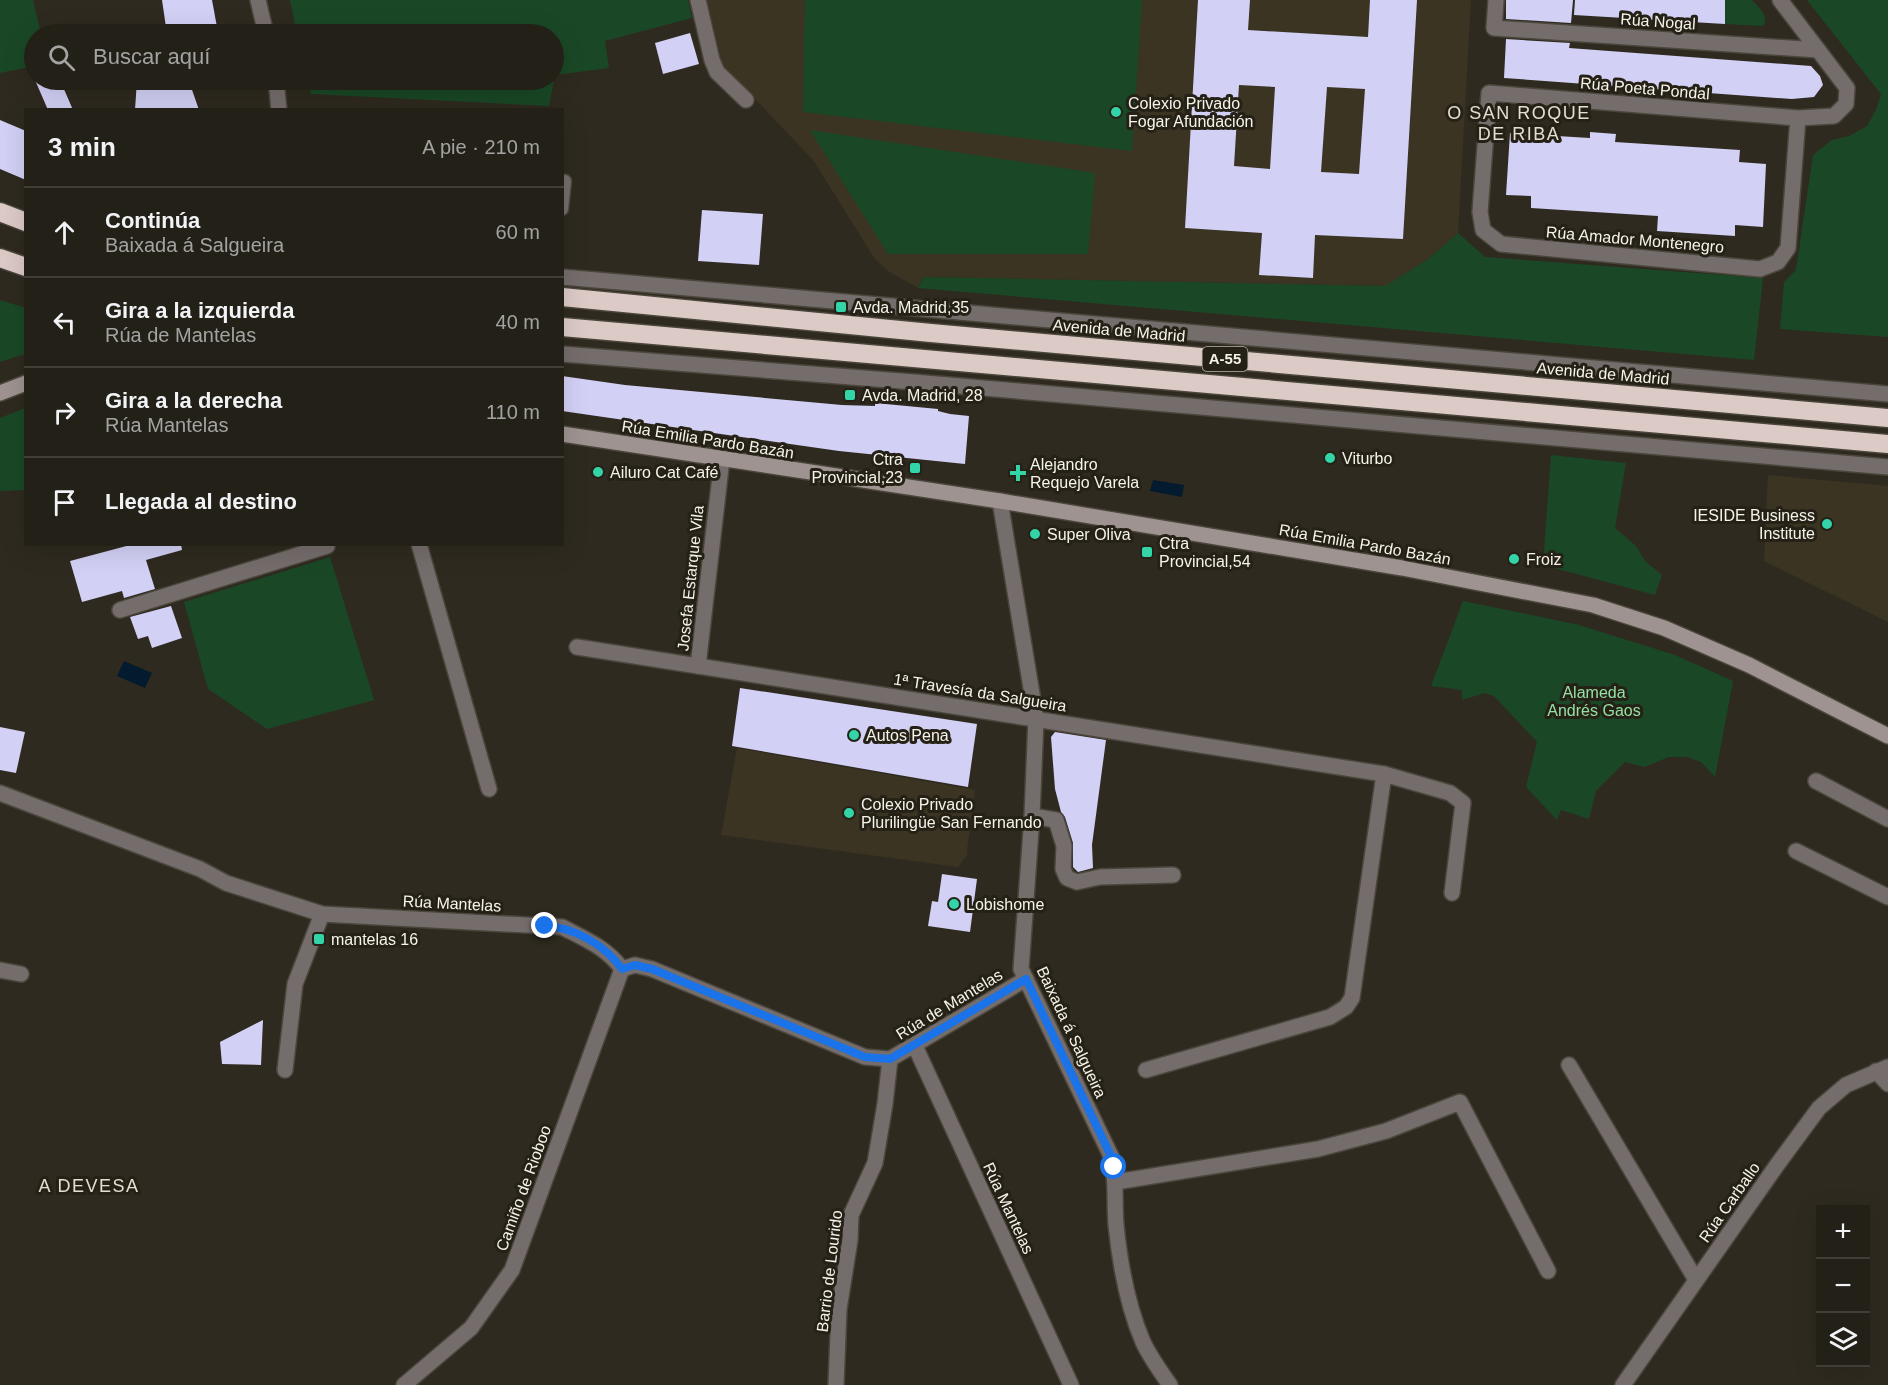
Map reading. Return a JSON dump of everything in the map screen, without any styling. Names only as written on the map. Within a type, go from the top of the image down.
[{"type":"highway","points":[[0,212],[24,221]]},
{"type":"highway","points":[[0,258],[24,266]]},
{"type":"highway","name":"Avenida de Madrid","points":[[564,297],[931,333],[1888,418]]},
{"type":"highway","name":"A-55","points":[[564,327],[1888,444]]},
{"type":"street","points":[[258,0],[264,24]]},
{"type":"street","points":[[698,0],[717,72],[746,100]]},
{"type":"street","name":"Rúa Nogal","points":[[1496,0],[1494,28],[1818,50]]},
{"type":"street","name":"Rúa Poeta Pondal","points":[[1489,93],[1798,118],[1834,116],[1846,104],[1847,88],[1780,0]]},
{"type":"street","points":[[277,90],[279,108]]},
{"type":"street","name":"Rúa Amador Montenegro","points":[[1489,93],[1480,212],[1483,230],[1501,244],[1760,268],[1778,262],[1788,248],[1798,118]]},
{"type":"street","points":[[564,277],[1888,394]]},
{"type":"street","points":[[564,354],[962,386],[1888,467]]},
{"type":"street","points":[[0,393],[24,383]]},
{"type":"street","name":"Rúa Emilia Pardo Bazán","points":[[564,434],[1000,501],[1402,568],[1593,605],[1664,628],[1739,661],[1888,736]]},
{"type":"street","name":"Josefa Estarque Vila","points":[[698,666],[722,459]]},
{"type":"street","name":"Baixada á Salgueira","points":[[1000,501],[1036,718],[1032,816],[1021,969],[1111,1156],[1116,1182],[1116,1224],[1123,1279],[1143,1343],[1170,1385]]},
{"type":"street","points":[[120,610],[327,546]]},
{"type":"street","points":[[420,546],[489,789]]},
{"type":"street","name":"1ª Travesía da Salgueira","points":[[577,647],[1381,773],[1450,793],[1463,803],[1452,893]]},
{"type":"street","points":[[1146,1070],[1330,1017],[1346,1007],[1352,998],[1381,773]]},
{"type":"street","points":[[1816,781],[1888,819]]},
{"type":"street","name":"Rúa Mantelas","points":[[0,794],[200,869],[226,883],[322,914],[562,927],[613,956],[622,969]]},
{"type":"street","points":[[1032,816],[1056,820],[1064,846],[1063,869],[1067,878],[1077,882],[1100,877],[1173,875]]},
{"type":"street","points":[[1796,851],[1888,897]]},
{"type":"street","points":[[285,1070],[295,984],[322,914]]},
{"type":"street","points":[[622,969],[635,965],[652,969],[865,1057],[890,1059]]},
{"type":"street","name":"Camiño de Rioboo","points":[[404,1385],[471,1329],[512,1270],[622,969]]},
{"type":"street","points":[[0,970],[21,974]]},
{"type":"street","name":"Rúa de Mantelas","points":[[890,1059],[1026,979]]},
{"type":"street","name":"Rúa Mantelas","points":[[915,1046],[1071,1385]]},
{"type":"street","name":"Barrio de Lourido","points":[[836,1385],[839,1309],[851,1215],[875,1163],[890,1059]]},
{"type":"street","points":[[1569,1065],[1696,1280]]},
{"type":"street","points":[[1882,1069],[1888,1084]]},
{"type":"street","name":"Rúa Carballo","points":[[1623,1385],[1819,1108],[1846,1085],[1882,1069]]},
{"type":"street","points":[[1116,1182],[1318,1149],[1386,1131],[1460,1102],[1548,1271]]},
{"type":"lane","points":[[564,190],[565,181]]},
{"type":"shaded area","name":"Colexio Privado Fogar Afundación","points":[[707,0],[1471,0],[1458,233],[1427,260],[1385,286],[924,277],[918,288],[888,271],[875,259],[813,160],[723,65]]},
{"type":"shaded area","name":"IESIDE Business Institute","points":[[1768,475],[1888,486],[1888,622],[1764,561]]},
{"type":"shaded area","name":"Colexio Privado Plurilingüe San Fernando","points":[[737,748],[975,790],[968,854],[958,867],[721,835]]},
{"type":"green space","points":[[0,0],[33,0],[39,24],[24,24],[24,68],[0,73]]},
{"type":"green space","points":[[290,0],[688,0],[692,18],[605,41],[609,68],[564,74],[564,24],[295,24]]},
{"type":"green space","points":[[805,0],[1142,0],[1132,151],[803,112]]},
{"type":"green space","points":[[1725,0],[1752,0],[1764,15],[1763,26],[1725,24]]},
{"type":"green space","points":[[1807,0],[1888,0],[1888,337],[1780,329],[1784,282],[1796,270],[1813,155],[1832,140],[1849,136],[1867,126],[1876,110],[1881,94]]},
{"type":"green space","points":[[310,90],[552,90],[549,106],[311,94]]},
{"type":"green space","points":[[810,130],[1095,173],[1088,254],[888,254]]},
{"type":"green space","points":[[1458,233],[1485,257],[1763,278],[1754,360],[918,288],[924,277],[1385,286],[1427,260]]},
{"type":"green space","points":[[0,300],[24,307],[24,354],[0,362]]},
{"type":"green space","points":[[24,408],[24,490],[0,491],[0,418]]},
{"type":"green space","points":[[1551,455],[1626,463],[1615,528],[1636,546],[1645,561],[1662,575],[1655,595],[1543,565]]},
{"type":"green space","points":[[330,557],[374,700],[267,729],[208,689],[184,602]]},
{"type":"green space","name":"Alameda Andrés Gaos","points":[[1463,601],[1579,625],[1675,655],[1733,681],[1715,777],[1701,762],[1687,757],[1669,757],[1644,767],[1625,762],[1596,791],[1589,819],[1561,810],[1557,820],[1526,787],[1537,742],[1494,696],[1485,693],[1462,700],[1462,690],[1431,686]]},
{"type":"water","points":[[1153,480],[1184,485],[1182,497],[1150,491]]},
{"type":"water","points":[[124,661],[152,673],[145,688],[117,676]]},
{"type":"building","points":[[162,0],[212,0],[216,24],[166,24]]},
{"type":"building","points":[[1198,0],[1250,0],[1248,30],[1368,37],[1370,0],[1417,0],[1403,239],[1315,235],[1313,278],[1259,275],[1262,233],[1185,228]],"holes":[[[1239,85],[1275,87],[1270,169],[1234,166]],[[1327,87],[1365,89],[1359,174],[1321,172]]]},
{"type":"building","points":[[1506,0],[1573,0],[1571,23],[1506,19]]},
{"type":"building","points":[[1575,0],[1725,0],[1725,24],[1574,15]]},
{"type":"building","points":[[690,33],[699,64],[663,74],[655,43]]},
{"type":"building","points":[[1506,39],[1570,43],[1569,48],[1811,66],[1820,76],[1823,85],[1814,97],[1792,99],[1504,78]]},
{"type":"building","points":[[39,90],[64,90],[72,108],[47,108]]},
{"type":"building","points":[[136,90],[192,90],[198,108],[135,108]]},
{"type":"building","points":[[0,120],[24,130],[24,179],[0,169]]},
{"type":"building","points":[[1590,132],[1616,134],[1615,142],[1740,150],[1739,162],[1766,164],[1763,227],[1735,225],[1735,236],[1657,231],[1658,216],[1531,208],[1531,196],[1506,195],[1510,133],[1590,138]]},
{"type":"building","points":[[702,210],[763,214],[759,265],[698,261]]},
{"type":"building","points":[[564,376],[625,385],[842,405],[875,406],[875,403],[938,409],[938,411],[950,414],[969,416],[965,464],[839,451],[564,411]]},
{"type":"building","points":[[126,546],[181,546],[182,550],[146,560],[155,589],[124,598],[122,591],[82,602],[70,561]]},
{"type":"building","points":[[171,606],[182,638],[152,648],[148,636],[138,639],[130,617]]},
{"type":"building","name":"Autos Pena","points":[[740,688],[977,724],[968,787],[732,746]]},
{"type":"building","points":[[0,727],[25,732],[16,773],[0,770]]},
{"type":"building","name":"Colexio Privado Plurilingüe San Fernando","points":[[1055,732],[1106,740],[1092,845],[1093,868],[1078,872],[1073,867],[1073,843],[1055,789],[1051,737]]},
{"type":"building","points":[[942,874],[977,879],[970,932],[928,926],[932,901],[938,902]]},
{"type":"building","points":[[263,1020],[261,1065],[222,1064],[220,1042]]},
{"type":"place","name":"Colexio Privado Fogar Afundación","points":[[1116,112]]},
{"type":"place","name":"Avda. Madrid,35","points":[[841,307]]},
{"type":"place","name":"Avda. Madrid, 28","points":[[850,395]]},
{"type":"place","name":"Viturbo","points":[[1330,458]]},
{"type":"place","name":"Ctra Provincial,23","points":[[915,468]]},
{"type":"place","name":"Ailuro Cat Café","points":[[598,472]]},
{"type":"place","name":"Alejandro Requejo Varela","points":[[1018,473]]},
{"type":"place","name":"IESIDE Business Institute","points":[[1827,524]]},
{"type":"place","name":"Super Oliva","points":[[1035,534]]},
{"type":"place","name":"Ctra Provincial,54","points":[[1147,552]]},
{"type":"place","name":"Froiz","points":[[1514,559]]},
{"type":"place","name":"Autos Pena","points":[[854,735]]},
{"type":"place","name":"Colexio Privado Plurilingüe San Fernando","points":[[849,813]]},
{"type":"place","name":"Lobishome","points":[[954,904]]},
{"type":"place","name":"mantelas 16","points":[[319,939]]},
{"type":"district","name":"O SAN ROQUE DE RIBA","points":[[1519,123]]},
{"type":"district","name":"A DEVESA","points":[[89,1186]]},
{"type":"route","points":[[545,926],[562,927],[597,945],[613,956],[622,969],[635,965],[652,969],[865,1057],[890,1059],[1026,979],[1111,1156],[1114,1167]]}]
